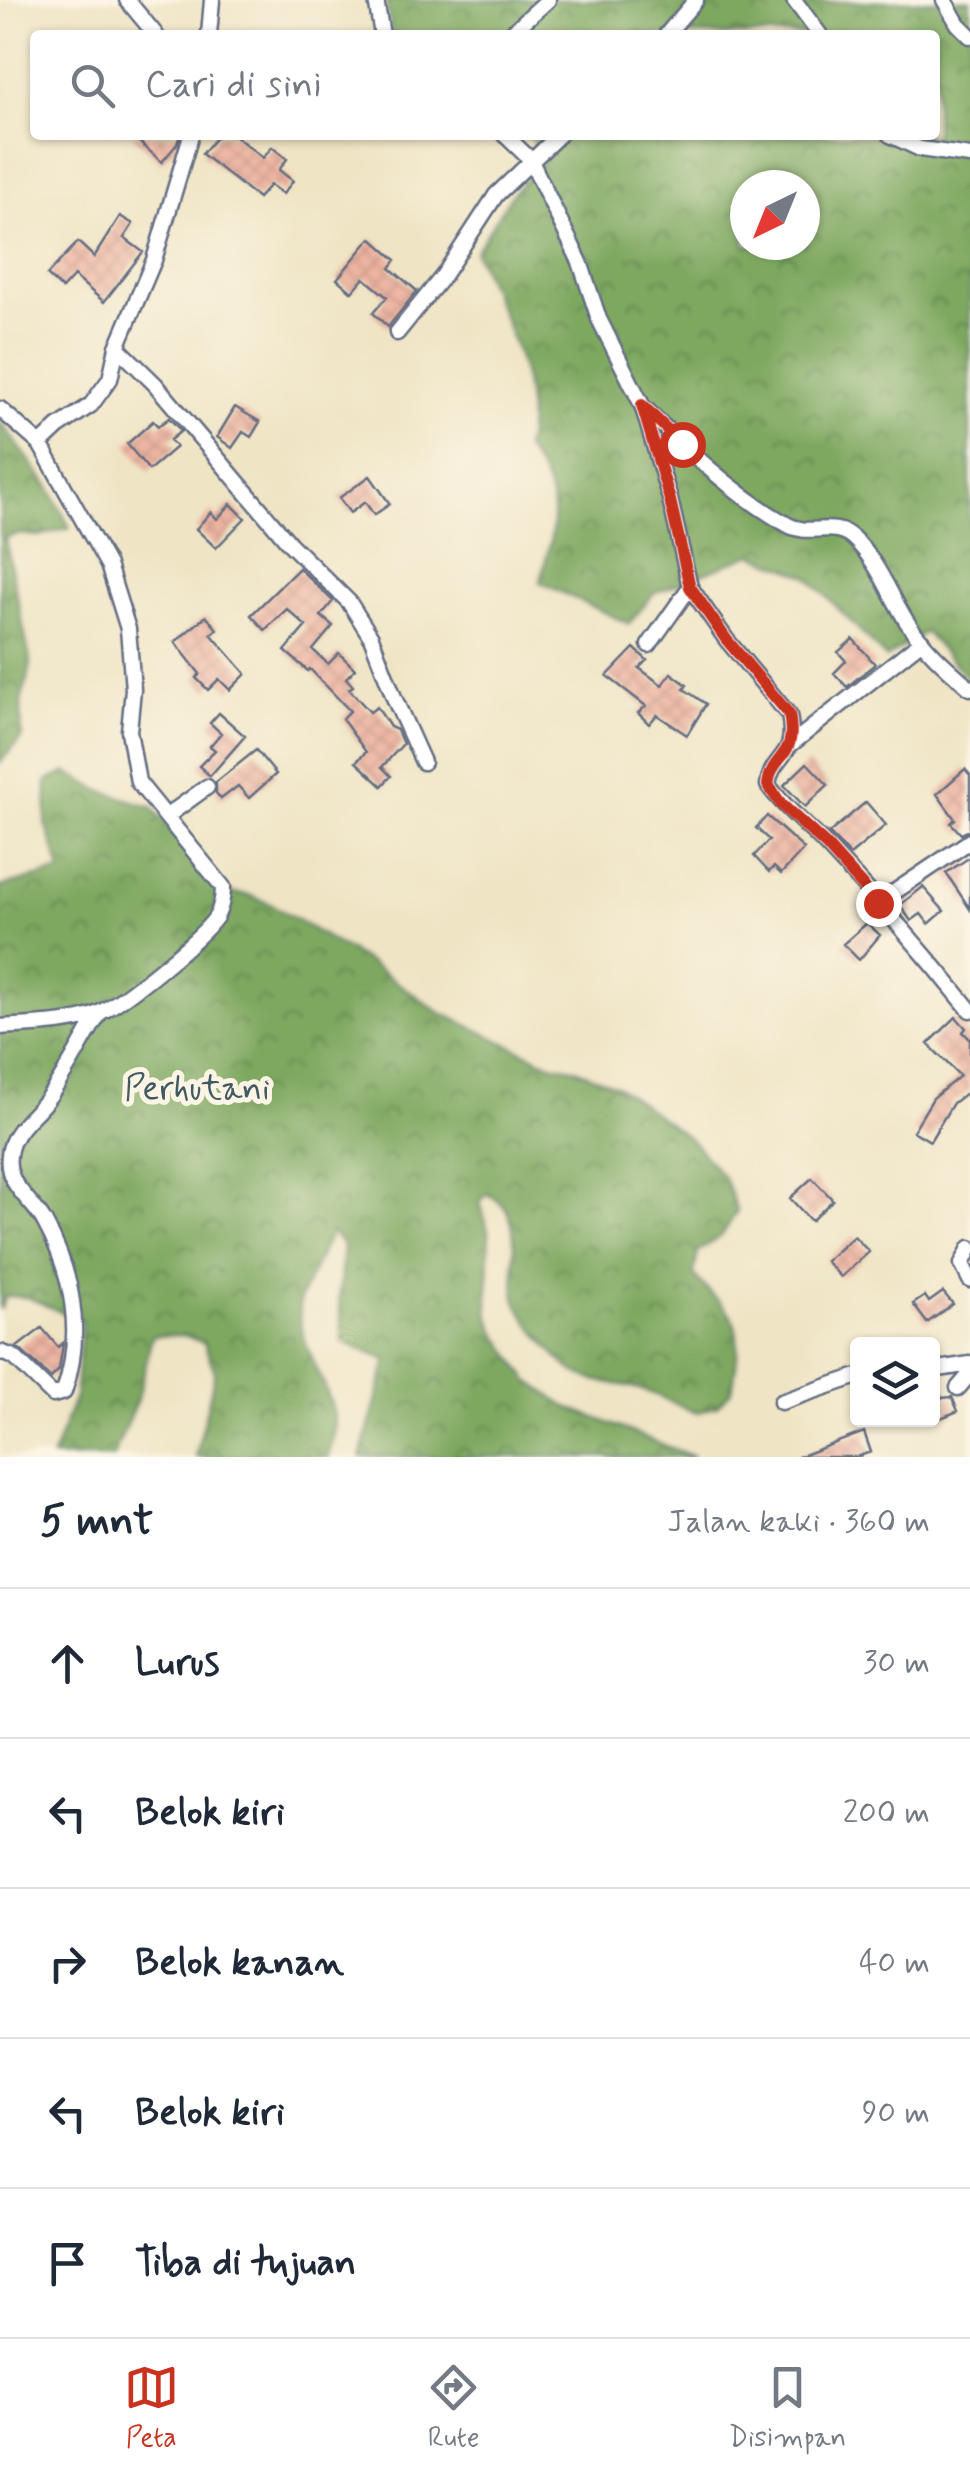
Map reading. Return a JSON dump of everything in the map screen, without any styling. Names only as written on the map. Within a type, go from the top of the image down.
[{"type":"street","points":[[127,0],[152,30]]},
{"type":"street","points":[[209,30],[212,0]]},
{"type":"street","points":[[376,0],[381,30]]},
{"type":"street","points":[[515,30],[548,0]]},
{"type":"street","points":[[670,30],[696,0]]},
{"type":"street","points":[[794,0],[816,30]]},
{"type":"street","points":[[944,0],[970,36]]},
{"type":"street","points":[[40,444],[98,398],[110,379],[117,347],[154,260],[189,140]]},
{"type":"street","points":[[510,140],[530,159],[580,262],[599,319],[642,405],[690,587],[726,639],[789,714],[790,746]]},
{"type":"street","points":[[398,333],[444,276],[488,205],[552,140]]},
{"type":"street","points":[[902,140],[920,150],[970,156]]},
{"type":"street","points":[[117,347],[155,384],[290,544],[349,602],[371,637],[424,762]]},
{"type":"street","points":[[642,405],[711,471],[791,527],[842,530],[852,537],[922,641],[941,664],[970,688]]},
{"type":"street","points":[[0,409],[40,444],[108,565],[121,600],[132,661],[129,731],[138,782],[223,887],[216,917],[189,946],[100,1013],[48,1098],[19,1128],[9,1156],[12,1182],[42,1218],[64,1264],[72,1297],[74,1363],[64,1392],[53,1395],[14,1356],[0,1352]]},
{"type":"street","points":[[650,645],[690,587]]},
{"type":"street","points":[[922,641],[790,746],[769,774],[768,785],[781,804],[826,845],[970,1010]]},
{"type":"street","points":[[167,816],[206,788]]},
{"type":"street","points":[[878,903],[970,841]]},
{"type":"street","points":[[0,1027],[29,1026],[100,1013]]},
{"type":"street","points":[[970,1248],[962,1264],[970,1280]]},
{"type":"street","points":[[940,1369],[970,1364]]},
{"type":"street","points":[[958,1388],[970,1374]]},
{"type":"street","points":[[781,1402],[850,1379]]},
{"type":"green space","points":[[386,0],[970,0],[970,681],[925,632],[886,658],[807,576],[752,554],[654,593],[629,624],[540,582],[553,527],[551,498],[525,449],[528,424],[523,373],[475,252],[514,191],[545,160],[532,140],[940,140],[940,30],[391,30]]},
{"type":"green space","points":[[0,421],[49,487],[70,528],[38,536],[20,534],[5,538],[31,665],[21,702],[22,737],[0,763]]},
{"type":"green space","name":"Perhutani","points":[[67,772],[99,790],[152,807],[219,892],[249,895],[269,903],[371,964],[439,1012],[550,1064],[573,1068],[617,1086],[690,1139],[724,1178],[737,1211],[722,1235],[698,1252],[694,1274],[732,1317],[737,1344],[732,1390],[717,1406],[697,1413],[640,1389],[589,1378],[567,1366],[532,1326],[516,1299],[514,1240],[508,1213],[487,1194],[480,1202],[489,1234],[488,1313],[496,1333],[528,1380],[565,1406],[694,1457],[361,1457],[387,1360],[343,1342],[339,1299],[343,1245],[331,1232],[300,1298],[299,1315],[307,1348],[333,1410],[335,1430],[328,1457],[196,1457],[215,1372],[204,1343],[184,1335],[152,1336],[139,1394],[113,1457],[52,1457],[75,1397],[82,1321],[27,1297],[6,1296],[0,1310],[0,887],[61,871],[46,823],[47,781]]},
{"type":"building","points":[[137,140],[178,140],[162,162]]},
{"type":"building","points":[[214,140],[240,140],[263,158],[272,147],[287,159],[279,170],[293,181],[283,194],[270,185],[258,198],[202,154]]},
{"type":"building","points":[[120,216],[133,224],[124,238],[143,252],[104,302],[74,276],[62,289],[47,275],[78,242],[94,257]]},
{"type":"building","points":[[371,238],[396,260],[390,268],[417,291],[388,327],[373,313],[387,297],[364,278],[352,292],[337,279]]},
{"type":"building","points":[[235,407],[260,422],[251,437],[243,432],[232,448],[217,437]]},
{"type":"building","points":[[169,418],[181,431],[170,440],[176,447],[149,470],[127,444],[153,421],[158,426]]},
{"type":"building","points":[[370,476],[390,504],[374,515],[365,502],[350,513],[339,498]]},
{"type":"building","points":[[231,504],[245,518],[216,548],[196,529],[211,512],[217,519]]},
{"type":"building","points":[[299,568],[333,601],[321,616],[333,626],[313,650],[328,664],[339,653],[355,669],[346,678],[353,686],[349,689],[370,712],[377,707],[390,727],[397,730],[403,744],[382,767],[391,776],[382,786],[356,762],[366,752],[342,719],[350,711],[310,669],[285,651],[306,626],[287,609],[265,630],[251,615]]},
{"type":"building","points":[[206,616],[217,629],[211,634],[246,674],[230,690],[219,679],[208,690],[196,678],[200,674],[175,642]]},
{"type":"building","points":[[853,639],[875,664],[847,687],[834,673],[846,661],[838,652]]},
{"type":"building","points":[[634,648],[647,660],[639,668],[662,685],[671,673],[687,685],[684,689],[706,704],[687,735],[657,715],[649,724],[638,713],[646,706],[607,676]]},
{"type":"building","points":[[219,713],[245,736],[210,776],[199,766],[215,750],[210,746],[221,733],[210,723]]},
{"type":"building","points":[[256,750],[276,774],[249,798],[238,786],[221,799],[216,793],[216,782]]},
{"type":"building","points":[[807,763],[828,785],[805,807],[784,785]]},
{"type":"building","points":[[965,769],[970,775],[970,830],[961,834],[937,794]]},
{"type":"building","points":[[866,802],[886,825],[850,855],[829,833]]},
{"type":"building","points":[[767,816],[804,849],[781,874],[774,867],[769,872],[754,856],[769,840],[756,828]]},
{"type":"building","points":[[970,857],[970,909],[946,873]]},
{"type":"building","points":[[923,887],[944,911],[929,924],[921,914],[911,921],[900,905]]},
{"type":"building","points":[[867,923],[880,935],[859,960],[843,944]]},
{"type":"building","points":[[956,1017],[970,1039],[970,1090],[953,1103],[930,1141],[913,1131],[933,1098],[960,1076],[928,1044]]},
{"type":"building","points":[[812,1178],[833,1200],[811,1221],[790,1198]]},
{"type":"building","points":[[854,1236],[869,1252],[841,1277],[826,1261]]},
{"type":"building","points":[[943,1292],[953,1304],[927,1323],[913,1304],[925,1296],[929,1302]]},
{"type":"building","points":[[42,1328],[58,1347],[63,1343],[59,1370],[51,1378],[17,1347]]},
{"type":"building","points":[[940,1394],[942,1398],[952,1397],[958,1411],[940,1418]]},
{"type":"building","points":[[864,1432],[871,1452],[856,1457],[798,1457]]},
{"type":"route","points":[[682,444],[642,405],[690,587],[726,639],[789,714],[789,748],[769,774],[768,785],[781,804],[826,845],[878,903]]}]
